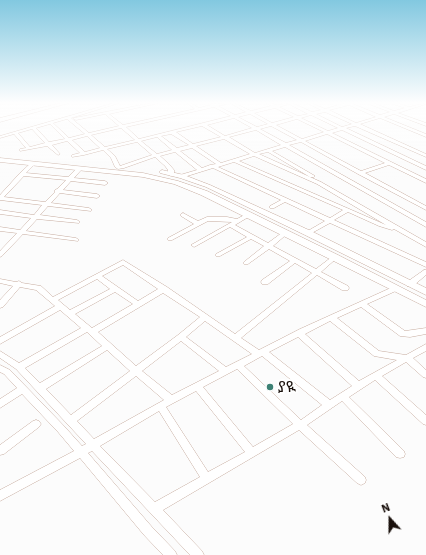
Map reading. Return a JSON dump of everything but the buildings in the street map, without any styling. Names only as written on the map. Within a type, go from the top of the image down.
[{"type":"main road","points":[[0,154],[120,167],[182,176],[208,186],[308,233],[426,292]]},
{"type":"main road","points":[[0,160],[164,178],[204,193],[335,257],[426,304]]},
{"type":"street","points":[[0,137],[30,129]]},
{"type":"street","points":[[34,129],[58,154]]},
{"type":"street","points":[[58,129],[84,154]]},
{"type":"street","points":[[82,129],[104,149],[120,167],[258,129],[426,225]]},
{"type":"street","points":[[22,150],[108,129]]},
{"type":"street","points":[[124,129],[170,168],[171,174]]},
{"type":"street","points":[[74,156],[184,129]]},
{"type":"street","points":[[210,129],[254,154],[319,183],[426,245]]},
{"type":"street","points":[[281,129],[426,208]]},
{"type":"street","points":[[320,129],[426,181]]},
{"type":"street","points":[[182,176],[338,129]]},
{"type":"street","points":[[344,129],[426,168]]},
{"type":"street","points":[[369,129],[426,156]]},
{"type":"street","points":[[409,129],[426,136]]},
{"type":"street","points":[[172,132],[195,146],[219,164]]},
{"type":"street","points":[[15,133],[29,148]]},
{"type":"street","points":[[157,136],[201,170]]},
{"type":"street","points":[[268,150],[312,176],[319,183]]},
{"type":"street","points":[[233,160],[381,225],[399,230]]},
{"type":"street","points":[[360,173],[389,162]]},
{"type":"street","points":[[32,164],[0,198],[89,210]]},
{"type":"street","points":[[212,166],[426,265]]},
{"type":"street","points":[[0,255],[3,248],[79,169]]},
{"type":"street","points":[[22,174],[104,183]]},
{"type":"street","points":[[57,191],[97,196]]},
{"type":"street","points":[[272,207],[285,200]]},
{"type":"street","points":[[308,233],[348,210]]},
{"type":"street","points":[[0,212],[77,222]]},
{"type":"street","points":[[183,215],[199,224]]},
{"type":"street","points":[[194,245],[248,215]]},
{"type":"street","points":[[170,239],[207,219],[214,218],[238,221]]},
{"type":"street","points":[[230,225],[345,288]]},
{"type":"street","points":[[0,229],[76,240]]},
{"type":"street","points":[[246,263],[285,233]]},
{"type":"street","points":[[218,255],[251,237]]},
{"type":"street","points":[[236,338],[335,257]]},
{"type":"street","points":[[265,282],[294,261]]},
{"type":"street","points":[[54,300],[123,262],[260,353],[329,405]]},
{"type":"street","points":[[410,284],[426,272]]},
{"type":"street","points":[[97,276],[137,304]]},
{"type":"street","points":[[0,281],[19,283],[38,288],[90,330],[171,400]]},
{"type":"street","points":[[0,305],[19,283]]},
{"type":"street","points":[[0,496],[57,466],[80,451],[160,406],[260,353],[395,288]]},
{"type":"street","points":[[70,314],[115,289]]},
{"type":"street","points":[[19,367],[164,289]]},
{"type":"street","points":[[362,304],[403,334],[426,331]]},
{"type":"street","points":[[0,341],[60,306]]},
{"type":"street","points":[[71,420],[181,337],[205,317]]},
{"type":"street","points":[[331,318],[377,354],[408,358],[426,375]]},
{"type":"street","points":[[299,333],[358,386]]},
{"type":"street","points":[[181,337],[226,372]]},
{"type":"street","points":[[40,388],[108,346]]},
{"type":"street","points":[[154,509],[300,425],[358,386],[426,347]]},
{"type":"street","points":[[0,354],[19,367],[40,388],[198,555]]},
{"type":"street","points":[[238,365],[360,480]]},
{"type":"street","points":[[0,368],[7,372],[61,429],[148,532],[171,555]]},
{"type":"street","points":[[376,376],[426,420]]},
{"type":"street","points":[[198,387],[252,453]]},
{"type":"street","points":[[0,404],[23,389]]},
{"type":"street","points":[[343,396],[400,454]]},
{"type":"street","points":[[160,406],[207,479]]},
{"type":"street","points":[[0,451],[36,424]]},
{"type":"place","name":"ያዪ","points":[[270,387]]}]
